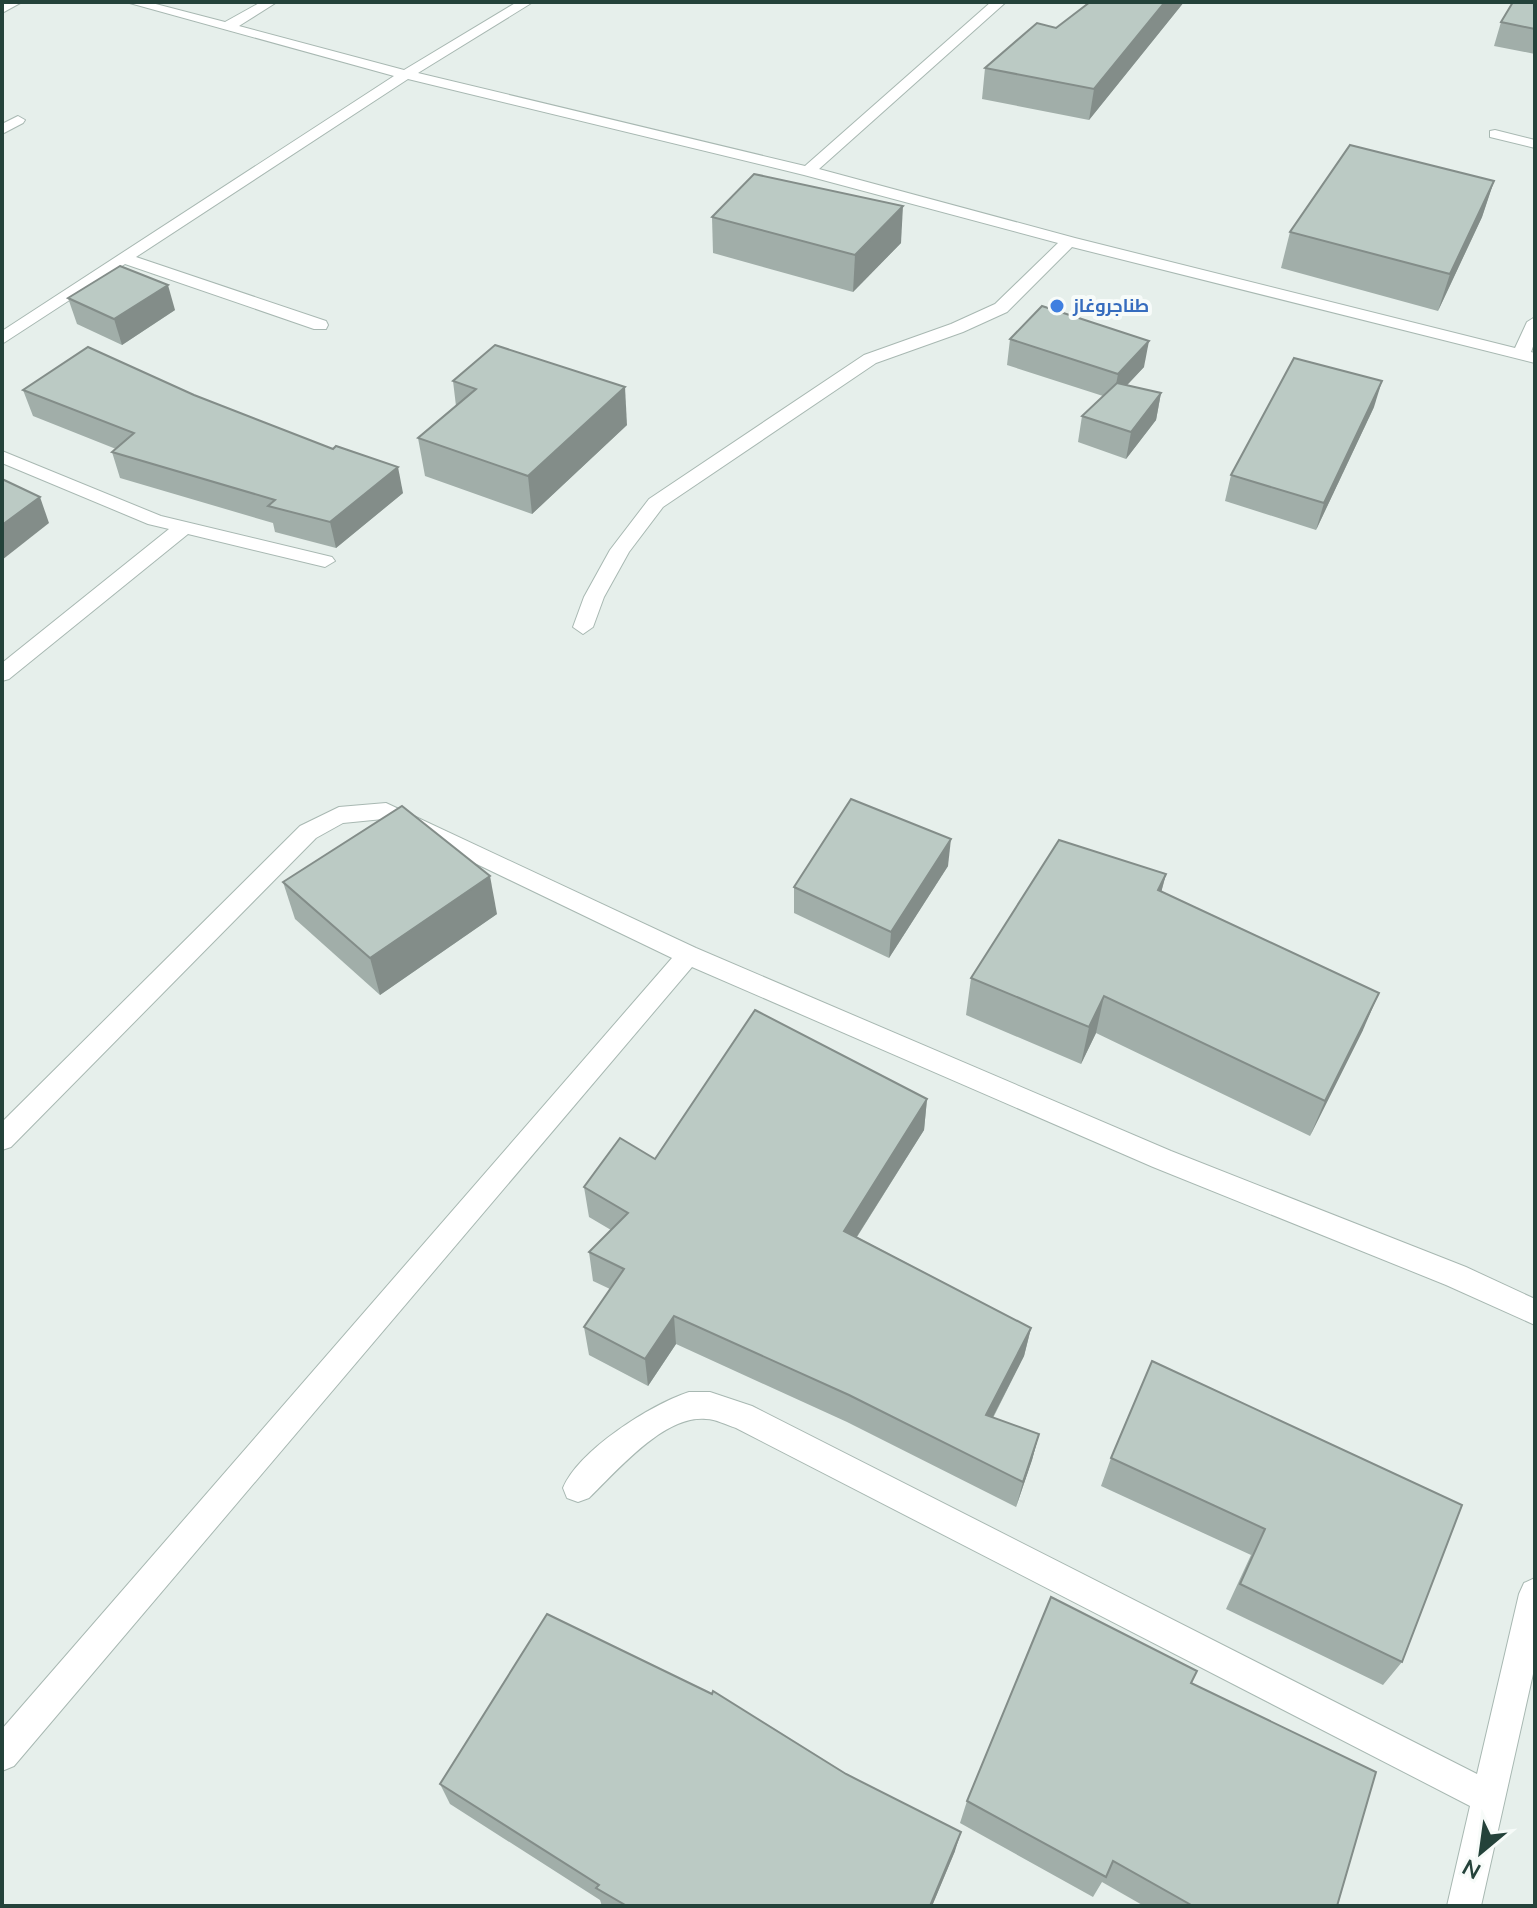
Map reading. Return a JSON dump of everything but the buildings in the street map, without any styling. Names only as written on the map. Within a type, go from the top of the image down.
[{"type":"street","points":[[2,9],[15,2]]},
{"type":"street","points":[[133,2],[408,75],[808,171],[1069,241],[1528,356],[1535,322]]},
{"type":"street","points":[[229,26],[270,2]]},
{"type":"street","points":[[2,339],[353,106],[526,2]]},
{"type":"street","points":[[808,171],[999,2]]},
{"type":"street","points":[[2,130],[18,120]]},
{"type":"street","points":[[1495,134],[1535,144]]},
{"type":"street","points":[[583,627],[594,597],[620,550],[656,503],[870,359],[957,328],[1001,308],[1069,241]]},
{"type":"street","points":[[122,258],[320,325]]},
{"type":"street","points":[[2,456],[155,520],[325,561]]},
{"type":"street","points":[[2,674],[184,527]]},
{"type":"street","points":[[2,1139],[308,832],[339,815],[386,811],[688,955],[1162,1159],[1456,1276],[1535,1312]]},
{"type":"street","points":[[2,1754],[688,955]]},
{"type":"street","points":[[578,1488],[627,1441],[673,1410],[704,1405],[742,1416],[1489,1798]]},
{"type":"street","points":[[1464,1906],[1535,1594]]},
{"type":"place","name":"طناجروغاز","points":[[1057,306]]}]
